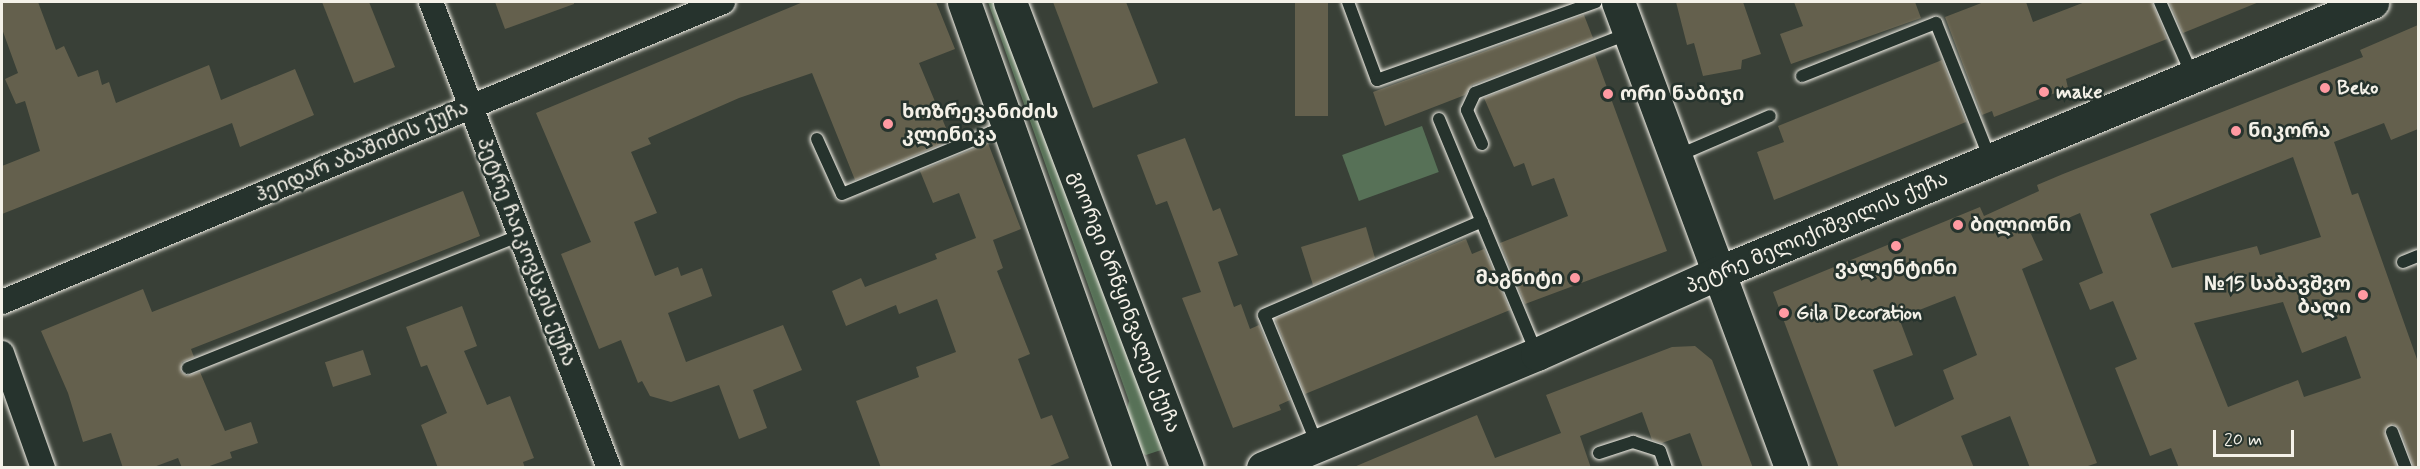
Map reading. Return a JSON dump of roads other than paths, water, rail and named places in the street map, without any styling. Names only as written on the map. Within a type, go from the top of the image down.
[{"type":"street","name":"პეტრე ჩაიკოვსკის ქუჩა","points":[[431,2],[609,468]]},
{"type":"street","name":"ჰეიდარ აბაშიძის ქუჩა","points":[[2,302],[723,2]]},
{"type":"street","points":[[964,2],[1130,468]]},
{"type":"street","name":"გიორგი ბრწყინვალეს ქუჩა","points":[[1010,2],[1187,468]]},
{"type":"street","points":[[1618,2],[1791,468]]},
{"type":"street","name":"პეტრე მელიქიშვილის ქუჩა","points":[[1263,468],[1537,354],[1720,272],[2372,2]]},
{"type":"street","points":[[2,353],[43,468]]},
{"type":"lane","points":[[1348,2],[1377,80],[1596,2]]},
{"type":"lane","points":[[2160,2],[2193,77]]},
{"type":"lane","points":[[1802,76],[1936,23],[1991,160]]},
{"type":"lane","points":[[1482,144],[1467,110],[1475,93],[1631,32]]},
{"type":"lane","points":[[1677,156],[1770,116]]},
{"type":"lane","points":[[1439,119],[1537,354]]},
{"type":"lane","points":[[817,139],[842,194],[1008,125]]},
{"type":"lane","points":[[1317,445],[1264,315],[1482,221]]},
{"type":"lane","points":[[188,368],[520,235]]},
{"type":"lane","points":[[2403,262],[2418,256]]},
{"type":"lane","points":[[2392,432],[2406,468]]},
{"type":"lane","points":[[1599,453],[1633,442],[1660,451],[1666,468]]},
{"type":"place","name":"Beko","points":[[2325,88]]},
{"type":"place","name":"make","points":[[2044,92]]},
{"type":"place","name":"ორი ნაბიჯი","points":[[1608,94]]},
{"type":"place","name":"ხოზრევანიძის კლინიკა","points":[[888,124]]},
{"type":"place","name":"ნიკორა","points":[[2236,131]]},
{"type":"place","name":"ბილიონი","points":[[1958,225]]},
{"type":"place","name":"ვალენტინი","points":[[1896,246]]},
{"type":"place","name":"მაგნიტი","points":[[1575,278]]},
{"type":"place","name":"№15 საბავშვო ბაღი","points":[[2363,295]]},
{"type":"place","name":"Gila Decoration","points":[[1784,313]]}]
